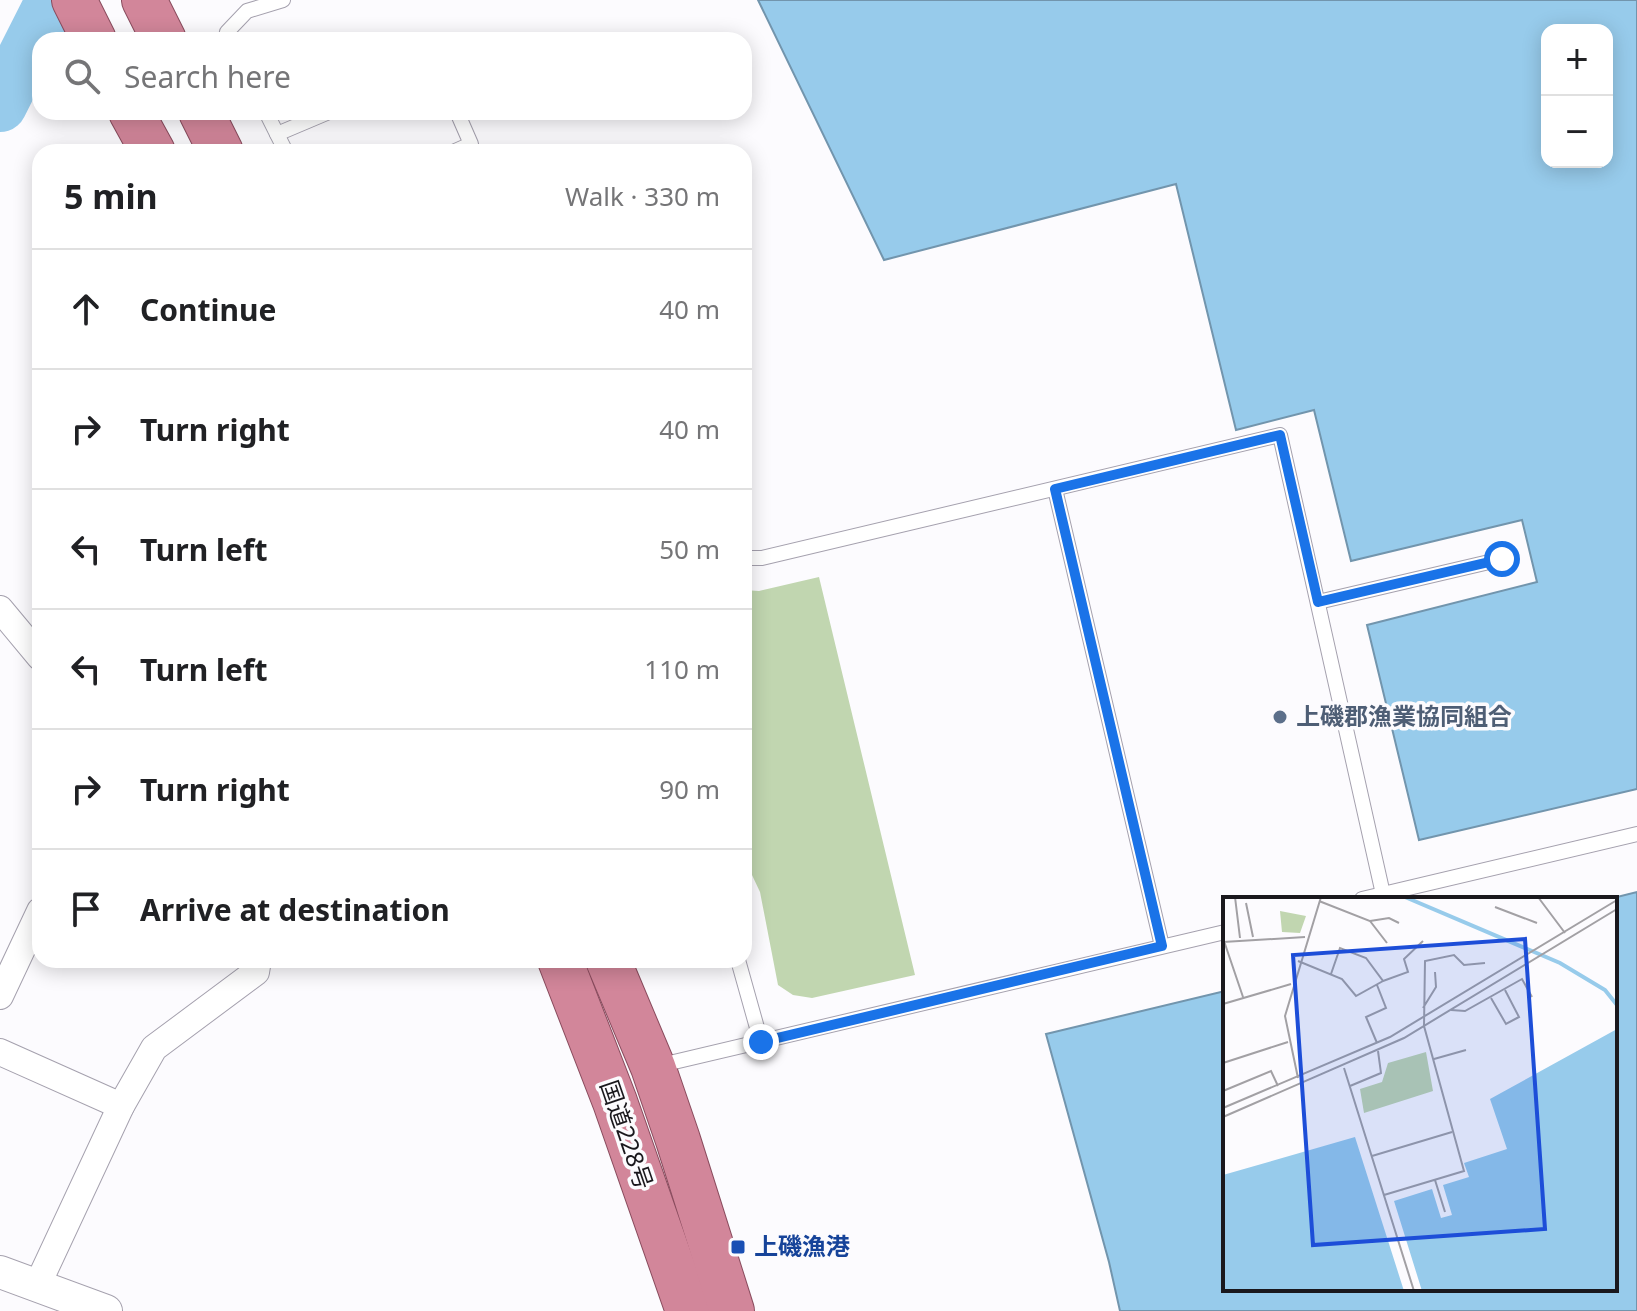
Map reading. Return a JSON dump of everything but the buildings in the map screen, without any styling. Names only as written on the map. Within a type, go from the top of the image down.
[{"type":"highway","points":[[74,0],[90,32]]},
{"type":"highway","points":[[144,0],[160,32]]},
{"type":"highway","points":[[135,120],[149,144]]},
{"type":"highway","points":[[205,120],[217,144]]},
{"type":"highway","name":"国道228号","points":[[563,968],[615,1102],[688,1311]]},
{"type":"highway","name":"国道228号","points":[[611,968],[653,1067],[732,1311]]},
{"type":"street","points":[[0,609],[32,647]]},
{"type":"street","points":[[0,996],[32,928]]},
{"type":"street","points":[[37,1286],[121,1106],[154,1048],[256,972],[257,968]]},
{"type":"street","points":[[0,1052],[121,1106]]},
{"type":"street","points":[[0,1272],[106,1311]]},
{"type":"lane","points":[[227,32],[247,11],[283,0]]},
{"type":"lane","points":[[270,120],[282,144]]},
{"type":"lane","points":[[277,134],[310,120]]},
{"type":"lane","points":[[460,120],[471,144]]},
{"type":"lane","points":[[752,558],[1280,435],[1383,894]]},
{"type":"lane","points":[[1055,489],[1162,946]]},
{"type":"lane","points":[[1318,602],[1502,559]]},
{"type":"lane","points":[[1370,897],[1637,834]]},
{"type":"lane","points":[[653,1067],[1223,932]]},
{"type":"lane","points":[[740,968],[761,1042]]},
{"type":"green space","points":[[819,577],[915,975],[812,998],[793,995],[778,985],[760,892],[752,875],[752,591]]},
{"type":"water","points":[[758,0],[1637,0],[1637,789],[1419,840],[1367,625],[1537,582],[1522,520],[1351,561],[1314,410],[1236,430],[1176,184],[884,260]]},
{"type":"water","points":[[1637,892],[1637,1311],[1120,1311],[1046,1034],[1223,991],[1223,1291],[1617,1291],[1617,897]]},
{"type":"waterway","points":[[37,32],[53,0]]},
{"type":"waterway","points":[[0,105],[32,42]]},
{"type":"place","name":"上磯郡漁業協同組合","points":[[1280,717]]},
{"type":"place","name":"上磯漁港","points":[[738,1247]]},
{"type":"route","points":[[761,1042],[1162,946],[1055,489],[1280,435],[1318,602],[1502,559]]}]
